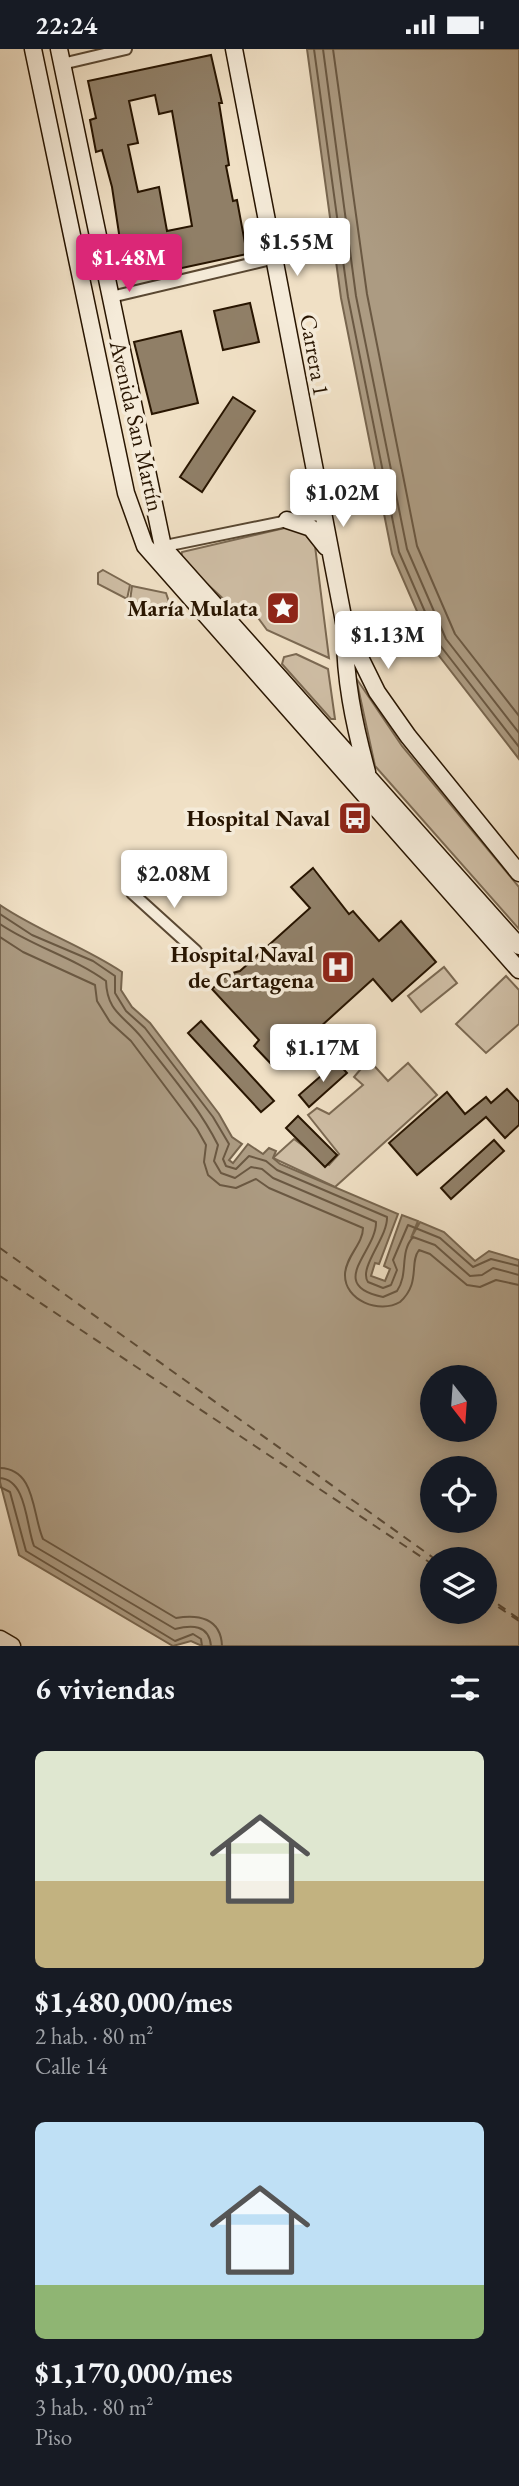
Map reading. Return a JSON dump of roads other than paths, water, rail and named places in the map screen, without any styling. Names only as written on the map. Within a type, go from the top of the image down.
[{"type":"main road","name":"Avenida San Martín","points":[[33,49],[126,493],[136,528],[368,775],[519,946]]},
{"type":"main road","name":"Carrera 1","points":[[234,49],[345,627],[345,661],[354,723],[368,775],[366,799]]},
{"type":"main road","name":"Avenida San Martín","points":[[61,56],[111,297],[157,551],[366,799],[519,970]]},
{"type":"main road","points":[[287,520],[312,528],[329,552]]},
{"type":"main road","name":"Carrera 1","points":[[345,627],[384,702],[519,873]]},
{"type":"main road","points":[[0,1639],[12,1646]]},
{"type":"street","points":[[61,56],[126,49]]},
{"type":"street","points":[[111,297],[275,258]]},
{"type":"street","points":[[157,551],[322,514]]},
{"type":"street","points":[[132,893],[196,951]]},
{"type":"water","points":[[307,49],[519,49],[519,759],[433,648],[392,554],[341,298]]},
{"type":"water","points":[[0,905],[122,972],[121,990],[132,1007],[150,1023],[219,1114],[232,1137],[242,1144],[229,1160],[233,1163],[248,1144],[263,1154],[269,1148],[276,1151],[273,1158],[280,1164],[398,1214],[379,1264],[375,1263],[371,1276],[385,1281],[390,1269],[384,1266],[402,1215],[418,1221],[411,1238],[420,1222],[444,1232],[475,1261],[489,1251],[519,1260],[519,1646],[202,1646],[191,1641],[173,1646],[19,1555],[0,1482]]},
{"type":"place","name":"María Mulata","points":[[283,608]]},
{"type":"place","name":"Hospital Naval","points":[[355,818]]},
{"type":"place","name":"Hospital Naval de Cartagena","points":[[338,967]]}]
